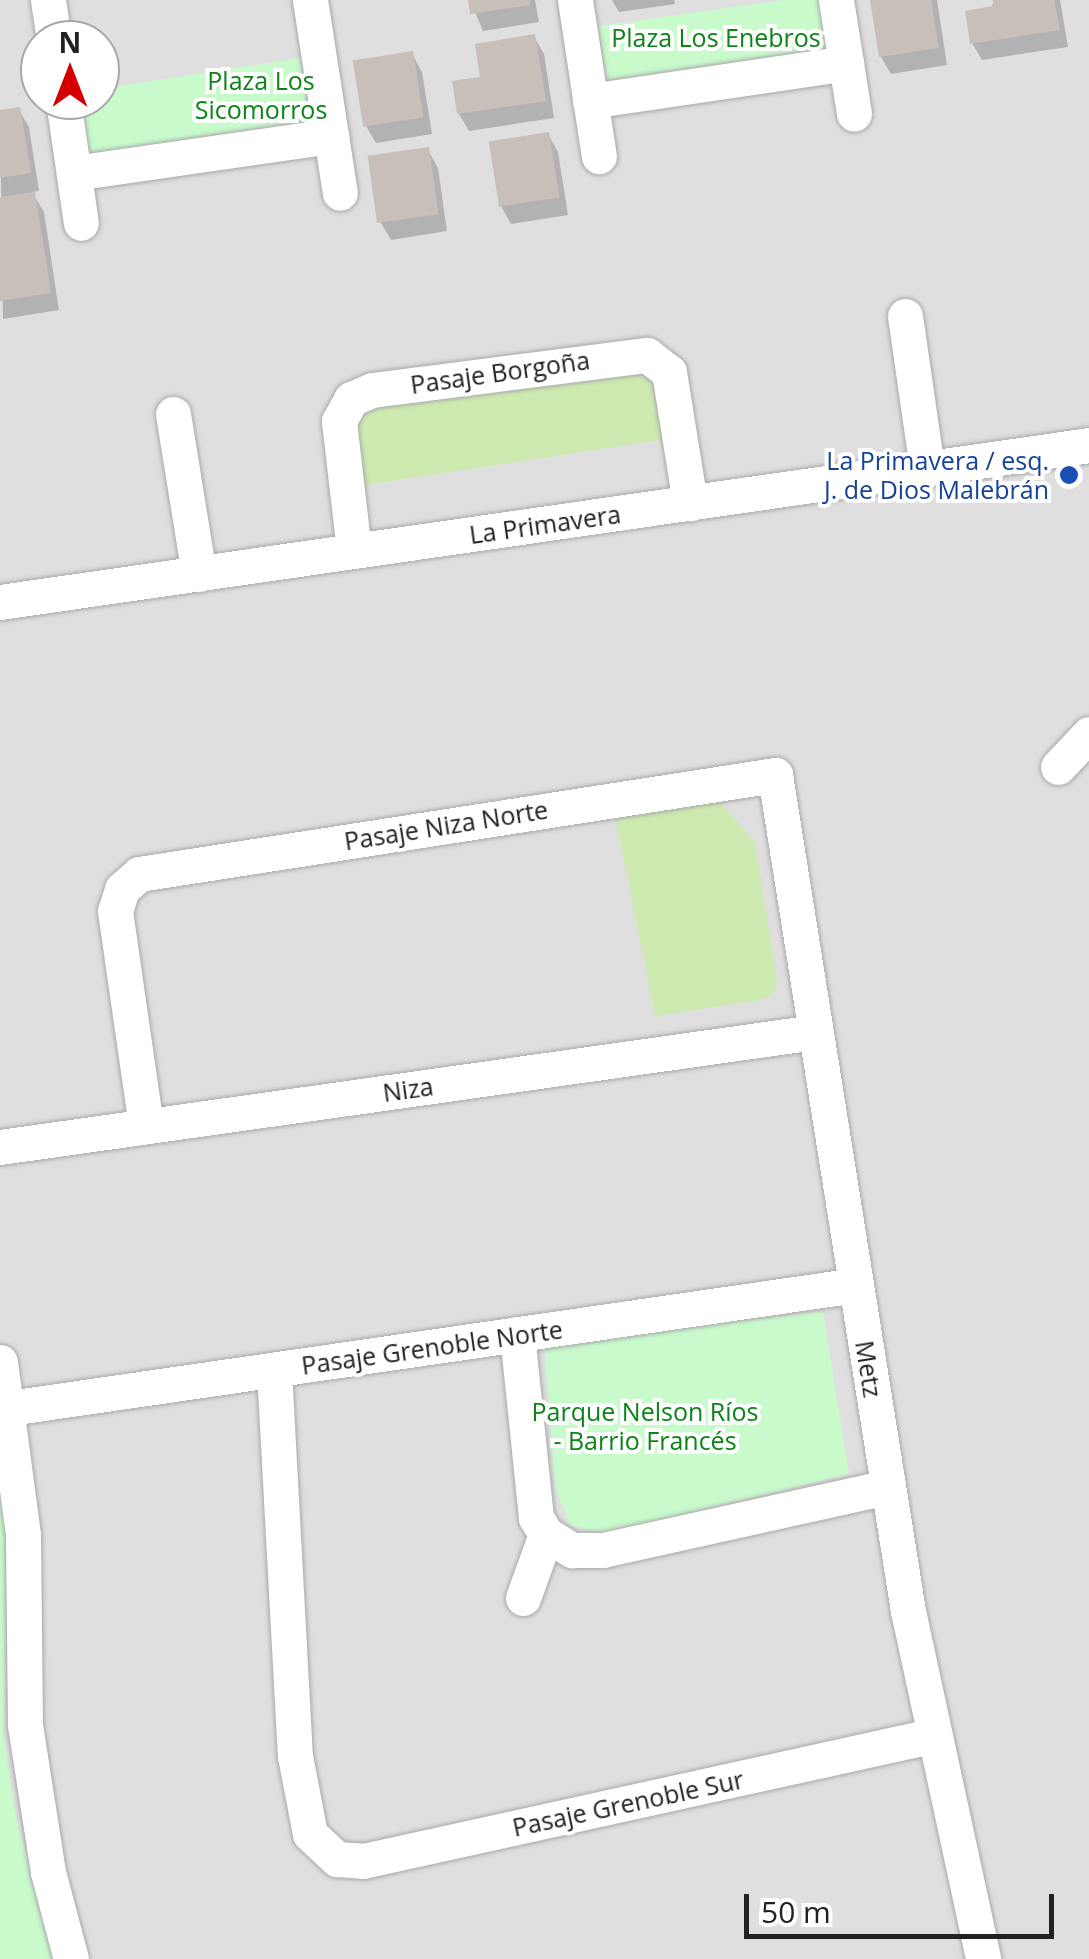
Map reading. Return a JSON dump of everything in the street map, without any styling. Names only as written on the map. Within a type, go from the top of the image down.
[{"type":"street","points":[[310,0],[340,192]]},
{"type":"street","points":[[575,0],[599,156]]},
{"type":"street","points":[[836,0],[854,114]]},
{"type":"street","points":[[590,101],[846,63]]},
{"type":"street","points":[[66,120],[81,223]]},
{"type":"street","points":[[74,174],[331,136]]},
{"type":"street","points":[[905,316],[928,468]]},
{"type":"street","name":"Pasaje Borgoña","points":[[354,551],[338,421],[351,398],[372,390],[646,354],[669,372],[690,503]]},
{"type":"street","points":[[173,414],[199,574]]},
{"type":"street","name":"La Primavera","points":[[0,602],[1089,445]]},
{"type":"street","points":[[1058,767],[1089,734]]},
{"type":"street","name":"Pasaje Niza Norte","points":[[146,1126],[114,911],[122,889],[150,870],[775,775]]},
{"type":"street","name":"Metz","points":[[775,775],[887,1486],[932,1736],[983,1959]]},
{"type":"street","name":"Niza","points":[[0,1147],[816,1032]]},
{"type":"street","name":"Pasaje Grenoble Norte","points":[[10,1408],[856,1286]]},
{"type":"street","points":[[517,1334],[532,1500],[546,1534],[572,1550],[604,1550],[887,1486]]},
{"type":"street","points":[[0,1362],[10,1408],[23,1535],[25,1726],[44,1853],[71,1959]]},
{"type":"street","name":"Pasaje Grenoble Sur","points":[[274,1370],[285,1493],[291,1723],[305,1822],[326,1853],[363,1861],[932,1736]]},
{"type":"street","points":[[523,1598],[546,1534]]},
{"type":"shaded area","points":[[0,0],[1089,0],[1089,1959],[0,1959]]},
{"type":"green space","name":"Plaza Los Enebros","points":[[783,0],[825,0],[831,48],[607,80],[599,26]]},
{"type":"green space","name":"Plaza Los Sicomorros","points":[[300,58],[309,120],[82,156],[77,120],[120,120],[120,86]]},
{"type":"green space","points":[[631,368],[654,375],[667,439],[364,485],[357,428],[363,410],[381,401]]},
{"type":"green space","points":[[711,791],[755,843],[777,979],[773,994],[761,1000],[655,1016],[614,811]]},
{"type":"green space","name":"Parque Nelson Ríos - Barrio Francés","points":[[823,1312],[849,1474],[605,1533],[570,1526],[555,1487],[544,1342]]},
{"type":"green space","points":[[0,1430],[7,1492],[3,1731],[17,1822],[55,1959],[0,1959]]},
{"type":"building","points":[[468,0],[530,0],[530,5],[470,14]]},
{"type":"building","points":[[870,0],[931,0],[939,48],[879,57]]},
{"type":"building","points":[[993,0],[1054,0],[1060,30],[970,44],[965,11],[993,6]]},
{"type":"building","points":[[535,34],[546,101],[457,114],[452,81],[480,77],[475,44]]},
{"type":"building","points":[[413,51],[423,117],[363,127],[353,61]]},
{"type":"building","points":[[20,107],[31,173],[0,178],[0,110]]},
{"type":"building","points":[[549,132],[559,197],[499,207],[489,142]]},
{"type":"building","points":[[429,147],[438,214],[377,223],[368,156]]},
{"type":"building","points":[[35,192],[51,293],[0,301],[0,197]]},
{"type":"place","name":"La Primavera / esq. J. de Dios Malebrán","points":[[1069,475]]}]
